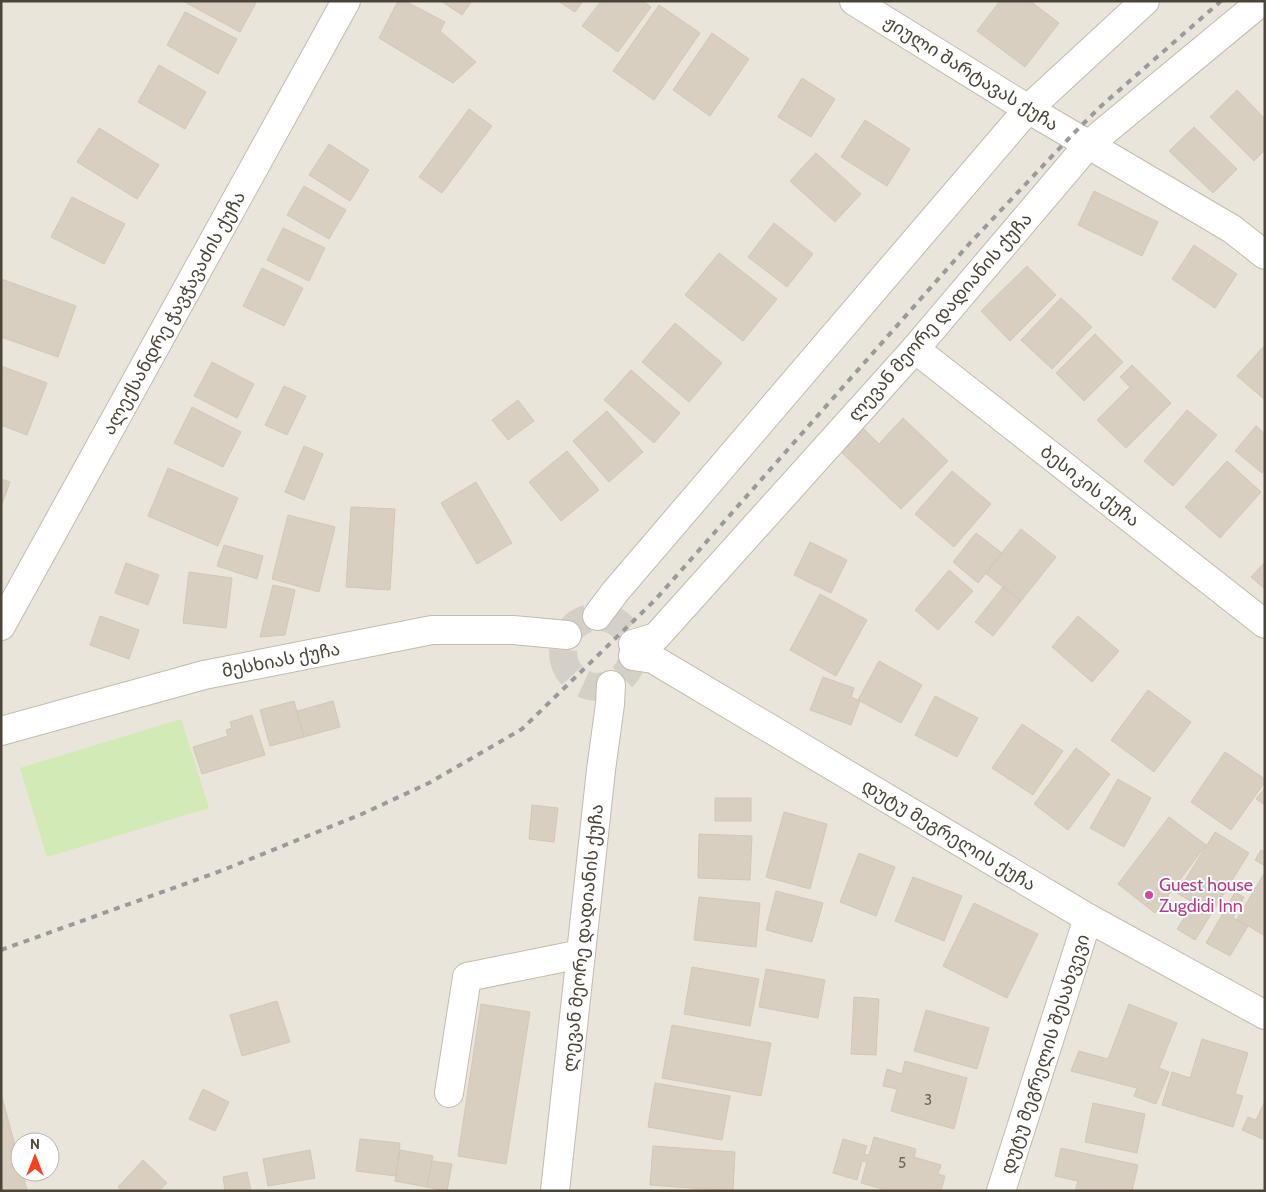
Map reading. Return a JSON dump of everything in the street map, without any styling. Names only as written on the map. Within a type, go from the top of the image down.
[{"type":"street","name":"ალექსანდრე ჭავჭავაძის ქუჩა","points":[[1,626],[346,1]]},
{"type":"street","name":"ჟიული შარტავას ქუჩა","points":[[854,1],[1028,109],[1232,229],[1265,255]]},
{"type":"street","points":[[597,616],[614,592],[1028,109],[1145,1]]},
{"type":"street","name":"ლევან მეორე დადიანის ქუჩა","points":[[633,650],[656,636],[915,349],[1088,145],[1262,1]]},
{"type":"street","name":"ბესიკის ქუჩა","points":[[915,349],[1265,624]]},
{"type":"street","name":"მესხიას ქუჩა","points":[[1,731],[204,675],[432,630],[513,630],[566,635]]},
{"type":"street","name":"დუტუ მეგრელის ქუჩა","points":[[633,650],[653,659],[1088,918],[1265,1015]]},
{"type":"street","name":"ლევან მეორე დადიანის ქუჩა","points":[[555,1191],[612,685]]},
{"type":"street","name":"დუტუ მეგრელის შესახვევი","points":[[1001,1191],[1088,918]]},
{"type":"street","points":[[449,1093],[467,977],[581,954]]},
{"type":"shaded area","points":[[1,1],[1265,1],[1265,1191],[1,1191]]},
{"type":"green space","points":[[181,719],[209,808],[47,857],[20,768]]},
{"type":"building","points":[[183,1],[257,1],[240,32]]},
{"type":"building","points":[[398,1],[405,1],[445,22],[440,31],[476,62],[453,83],[379,38]]},
{"type":"building","points":[[441,1],[472,1],[462,15]]},
{"type":"building","points":[[558,1],[583,1],[575,12]]},
{"type":"building","points":[[601,1],[643,1],[651,7],[618,52],[582,26]]},
{"type":"building","points":[[1000,1],[1030,1],[1059,23],[1025,67],[977,31]]},
{"type":"building","points":[[659,5],[700,33],[654,100],[613,71]]},
{"type":"building","points":[[185,12],[237,39],[218,74],[167,45]]},
{"type":"building","points":[[712,33],[749,59],[710,116],[673,90]]},
{"type":"building","points":[[159,65],[206,92],[185,129],[138,102]]},
{"type":"building","points":[[802,78],[835,99],[811,137],[778,117]]},
{"type":"building","points":[[1237,90],[1265,119],[1265,150],[1254,161],[1210,117]]},
{"type":"building","points":[[469,109],[492,126],[442,193],[419,177]]},
{"type":"building","points":[[865,120],[910,149],[887,186],[841,157]]},
{"type":"building","points":[[1194,127],[1237,169],[1213,193],[1169,151]]},
{"type":"building","points":[[99,128],[159,165],[137,199],[77,162]]},
{"type":"building","points":[[329,144],[369,170],[350,201],[309,175]]},
{"type":"building","points":[[816,153],[861,194],[835,222],[790,181]]},
{"type":"building","points":[[304,186],[346,210],[329,239],[287,215]]},
{"type":"building","points":[[1094,191],[1158,222],[1142,256],[1078,225]]},
{"type":"building","points":[[72,197],[125,224],[104,264],[51,237]]},
{"type":"building","points":[[774,223],[813,254],[787,287],[748,257]]},
{"type":"building","points":[[283,228],[325,248],[309,281],[267,260]]},
{"type":"building","points":[[1194,245],[1237,274],[1215,308],[1172,279]]},
{"type":"building","points":[[719,253],[777,299],[743,341],[685,295]]},
{"type":"building","points":[[1027,266],[1056,295],[1010,341],[981,311]]},
{"type":"building","points":[[262,268],[303,288],[284,326],[243,306]]},
{"type":"building","points":[[1,279],[76,306],[58,357],[1,337]]},
{"type":"building","points":[[1061,298],[1092,327],[1052,369],[1021,340]]},
{"type":"building","points":[[675,323],[722,363],[689,402],[642,362]]},
{"type":"building","points":[[1095,334],[1123,362],[1084,401],[1056,373]]},
{"type":"building","points":[[1265,345],[1265,400],[1237,376]]},
{"type":"building","points":[[212,362],[254,384],[237,418],[194,396]]},
{"type":"building","points":[[1132,365],[1171,403],[1126,448],[1097,420],[1130,387],[1120,377]]},
{"type":"building","points":[[1,366],[47,383],[27,435],[1,425]]},
{"type":"building","points":[[631,370],[680,413],[654,443],[604,400]]},
{"type":"building","points":[[284,386],[306,396],[287,435],[265,425]]},
{"type":"building","points":[[518,400],[534,421],[508,440],[492,420]]},
{"type":"building","points":[[192,407],[241,432],[223,467],[174,443]]},
{"type":"building","points":[[1187,410],[1217,435],[1173,486],[1144,461]]},
{"type":"building","points":[[607,411],[643,452],[609,482],[573,441]]},
{"type":"building","points":[[903,418],[948,461],[901,509],[840,451],[863,428],[879,444]]},
{"type":"building","points":[[1256,426],[1265,434],[1265,469],[1262,473],[1235,451]]},
{"type":"building","points":[[304,446],[323,454],[304,500],[285,492]]},
{"type":"building","points":[[567,451],[599,490],[561,521],[529,482]]},
{"type":"building","points":[[1227,461],[1261,492],[1220,538],[1185,507]]},
{"type":"building","points":[[168,468],[238,498],[218,546],[148,516]]},
{"type":"building","points":[[952,471],[991,504],[954,547],[915,514]]},
{"type":"building","points":[[1,479],[10,482],[1,507]]},
{"type":"building","points":[[476,482],[512,543],[477,564],[441,503]]},
{"type":"building","points":[[351,507],[395,509],[390,590],[346,587]]},
{"type":"building","points":[[288,515],[335,527],[319,592],[272,579]]},
{"type":"building","points":[[1021,529],[1056,557],[1021,601],[985,573]]},
{"type":"building","points":[[976,533],[1002,553],[978,583],[953,562]]},
{"type":"building","points":[[810,542],[847,560],[831,593],[794,575]]},
{"type":"building","points":[[224,545],[263,556],[257,579],[217,566]]},
{"type":"building","points":[[1265,562],[1265,589],[1251,577]]},
{"type":"building","points":[[126,563],[159,575],[148,605],[115,593]]},
{"type":"building","points":[[949,570],[973,591],[938,630],[915,610]]},
{"type":"building","points":[[189,572],[232,578],[226,628],[183,623]]},
{"type":"building","points":[[273,585],[295,590],[285,635],[260,637]]},
{"type":"building","points":[[1003,587],[1021,601],[993,636],[975,622]]},
{"type":"building","points":[[820,594],[867,620],[836,676],[790,650]]},
{"type":"building","points":[[100,616],[139,630],[129,659],[90,645]]},
{"type":"building","points":[[1078,616],[1119,651],[1092,682],[1052,647]]},
{"type":"building","points":[[879,661],[922,685],[901,723],[858,700]]},
{"type":"building","points":[[823,677],[854,688],[851,697],[860,701],[851,725],[810,710]]},
{"type":"building","points":[[1148,690],[1191,722],[1154,772],[1111,740]]},
{"type":"building","points":[[935,696],[978,718],[957,757],[915,735]]},
{"type":"building","points":[[294,701],[304,737],[270,746],[260,710]]},
{"type":"building","points":[[333,701],[340,727],[304,737],[297,711]]},
{"type":"building","points":[[252,715],[265,755],[202,774],[193,747],[228,736],[226,730],[232,728],[230,722]]},
{"type":"building","points":[[1022,724],[1063,751],[1033,795],[992,768]]},
{"type":"building","points":[[1076,748],[1110,774],[1068,830],[1034,804]]},
{"type":"building","points":[[1225,752],[1265,779],[1265,782],[1231,830],[1191,802]]},
{"type":"building","points":[[1118,779],[1151,798],[1124,847],[1090,828]]},
{"type":"building","points":[[1265,788],[1265,805],[1256,799]]},
{"type":"building","points":[[715,798],[751,798],[751,821],[715,821]]},
{"type":"building","points":[[532,805],[558,808],[554,842],[529,839]]},
{"type":"building","points":[[784,812],[827,824],[810,889],[766,877]]},
{"type":"building","points":[[1169,817],[1206,845],[1155,913],[1118,884]]},
{"type":"building","points":[[1215,832],[1249,853],[1195,940],[1177,929],[1194,903],[1177,893]]},
{"type":"building","points":[[699,834],[752,836],[750,880],[698,878]]},
{"type":"building","points":[[1261,850],[1265,852],[1265,866],[1255,860]]},
{"type":"building","points":[[859,853],[895,867],[876,916],[840,902]]},
{"type":"building","points":[[1265,872],[1265,936],[1237,919]]},
{"type":"building","points":[[913,877],[962,896],[944,941],[895,921]]},
{"type":"building","points":[[776,891],[823,903],[812,942],[766,930]]},
{"type":"building","points":[[1235,892],[1244,897],[1233,918],[1248,926],[1230,956],[1206,943]]},
{"type":"building","points":[[699,897],[760,903],[756,947],[694,940]]},
{"type":"building","points":[[974,903],[1038,934],[1007,998],[943,966]]},
{"type":"building","points":[[692,967],[759,979],[750,1026],[684,1014]]},
{"type":"building","points":[[766,969],[825,980],[818,1018],[759,1007]]},
{"type":"building","points":[[854,997],[879,999],[876,1055],[851,1054]]},
{"type":"building","points":[[277,1001],[290,1042],[242,1056],[230,1015]]},
{"type":"building","points":[[481,1004],[530,1012],[506,1164],[458,1156]]},
{"type":"building","points":[[1129,1004],[1177,1023],[1159,1068],[1169,1072],[1156,1104],[1134,1096],[1137,1088],[1071,1071],[1079,1051],[1108,1059]]},
{"type":"building","points":[[926,1010],[989,1028],[977,1069],[914,1051]]},
{"type":"building","points":[[672,1025],[771,1043],[761,1096],[662,1078]]},
{"type":"building","points":[[1202,1039],[1248,1053],[1235,1094],[1243,1096],[1233,1127],[1162,1105],[1172,1072],[1190,1078]]},
{"type":"building","points":[[905,1061],[967,1078],[954,1129],[891,1111],[897,1089],[883,1086],[887,1069],[902,1074]]},
{"type":"building","points":[[655,1083],[730,1096],[722,1140],[648,1127]]},
{"type":"building","points":[[203,1089],[229,1102],[215,1131],[189,1119]]},
{"type":"building","points":[[1,1098],[11,1132],[10,1182],[25,1182],[27,1190],[1,1191]]},
{"type":"building","points":[[1265,1101],[1265,1140],[1242,1130],[1248,1117],[1256,1120]]},
{"type":"building","points":[[1093,1103],[1145,1114],[1137,1153],[1085,1142]]},
{"type":"building","points":[[874,1137],[916,1149],[914,1157],[941,1165],[938,1174],[945,1176],[941,1191],[935,1189],[934,1191],[889,1191],[861,1183],[867,1162],[862,1161],[857,1180],[833,1173],[843,1139],[867,1146],[864,1154],[869,1155]]},
{"type":"building","points":[[360,1139],[400,1143],[396,1176],[356,1171]]},
{"type":"building","points":[[653,1146],[735,1152],[733,1191],[650,1185]]},
{"type":"building","points":[[1061,1148],[1138,1165],[1132,1191],[1075,1191],[1078,1181],[1055,1176]]},
{"type":"building","points":[[310,1150],[315,1178],[268,1186],[263,1159]]},
{"type":"building","points":[[400,1150],[433,1156],[427,1187],[395,1181]]},
{"type":"building","points":[[143,1160],[167,1183],[159,1191],[122,1191],[118,1187]]},
{"type":"building","points":[[432,1161],[452,1164],[447,1191],[427,1187]]},
{"type":"building","points":[[247,1172],[251,1191],[225,1191],[223,1177]]},
{"type":"tunnel","points":[[605,617],[618,623],[627,632],[631,638],[633,652],[631,666],[623,677],[612,685],[591,687],[584,685],[573,677],[565,666],[563,645],[565,638],[573,627],[584,619],[605,617]]},
{"type":"railway","points":[[1,950],[218,872],[362,814],[429,783],[522,729],[656,599],[970,243],[1072,135],[1100,107],[1221,1]]},
{"type":"place","name":"Guest house Zugdidi Inn","points":[[1149,895]]}]
